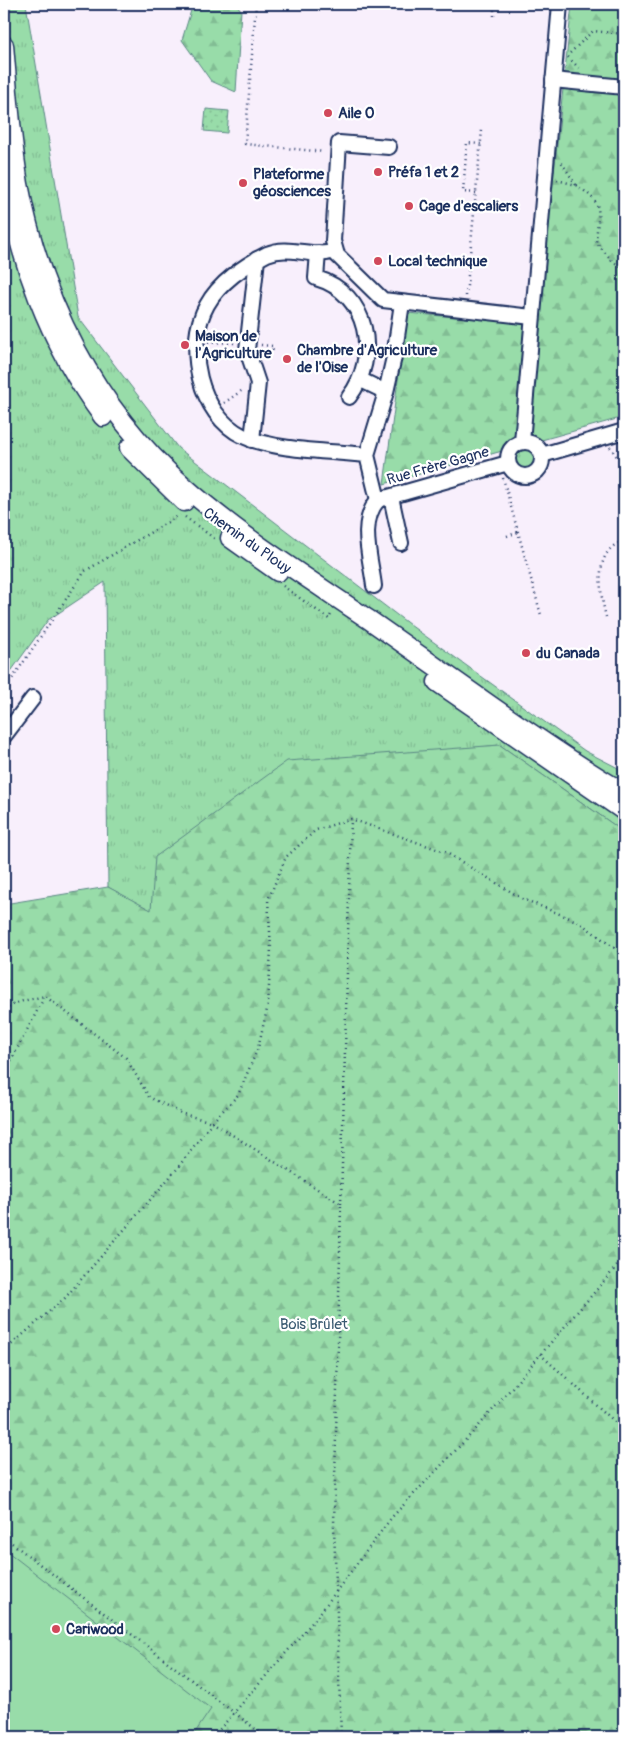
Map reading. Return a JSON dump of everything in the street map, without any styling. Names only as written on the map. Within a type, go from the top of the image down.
[{"type":"main road","points":[[4,45],[16,168],[35,248],[53,302],[75,350],[121,421],[174,478],[232,525],[494,706],[624,793]]},
{"type":"main road","points":[[4,166],[20,242],[43,310],[79,382],[103,417],[143,464],[182,501],[255,556],[624,810]]},
{"type":"street","points":[[560,4],[522,442],[536,445],[542,455],[624,432]]},
{"type":"street","points":[[553,80],[624,87]]},
{"type":"street","points":[[389,147],[339,143],[333,241],[335,251],[378,297],[389,302],[532,317]]},
{"type":"street","points":[[335,251],[318,253],[287,249],[272,252],[257,259],[236,274],[212,298],[203,313],[197,341],[197,361],[201,381],[215,410],[236,432],[252,440],[287,447],[367,455]]},
{"type":"street","points":[[318,253],[316,278],[332,284],[344,294],[356,307],[363,322],[367,354],[361,380],[349,397]]},
{"type":"street","points":[[252,440],[258,379],[250,363],[248,344],[257,259]]},
{"type":"street","points":[[401,543],[367,455],[394,358],[402,303]]},
{"type":"street","points":[[361,380],[386,392]]},
{"type":"street","name":"Rue Frère Gagne","points":[[522,442],[511,448],[508,464],[516,474],[528,476],[540,467],[542,455]]},
{"type":"street","name":"Rue Frère Gagne","points":[[384,498],[508,464]]},
{"type":"street","points":[[374,586],[367,524],[368,513],[384,498]]},
{"type":"street","points":[[4,736],[33,698]]},
{"type":"path","points":[[256,4],[245,144],[338,154]]},
{"type":"path","points":[[494,4],[494,16]]},
{"type":"path","points":[[567,56],[593,32],[624,34]]},
{"type":"path","points":[[465,310],[482,130]]},
{"type":"path","points":[[548,139],[576,185]]},
{"type":"path","points":[[476,193],[463,192],[467,143],[480,144]]},
{"type":"path","points":[[544,177],[576,185],[594,197],[599,208],[596,242],[612,261],[624,268]]},
{"type":"path","points":[[197,341],[248,344]]},
{"type":"path","points":[[215,410],[258,379]]},
{"type":"path","points":[[609,441],[611,451],[620,461],[618,478]]},
{"type":"path","points":[[503,478],[541,615]]},
{"type":"path","name":"Chemin du Plouy","points":[[4,692],[85,570],[181,515],[220,542]]},
{"type":"path","points":[[507,536],[519,532]]},
{"type":"path","points":[[606,617],[602,599],[601,569],[606,554],[624,541]]},
{"type":"path","name":"Chemin du Plouy","points":[[282,586],[329,619],[333,610]]},
{"type":"path","points":[[4,1351],[66,1298],[176,1170],[212,1122],[238,1095],[258,1048],[268,1005],[271,948],[268,900],[286,857],[316,830],[351,819],[445,852],[523,898],[579,922],[624,955]]},
{"type":"path","points":[[340,1737],[334,1526],[351,819]]},
{"type":"path","points":[[4,1010],[18,1002],[45,996],[126,1058],[149,1097],[183,1114],[212,1122],[341,1204]]},
{"type":"path","points":[[4,1074],[45,996]]},
{"type":"path","points":[[213,1737],[317,1617],[392,1517],[476,1428],[624,1258]]},
{"type":"path","points":[[540,1354],[624,1430]]},
{"type":"path","points":[[4,1536],[266,1737]]},
{"type":"green space","points":[[4,4],[26,4],[78,317],[178,448],[410,625],[585,751],[624,771],[624,832],[500,745],[440,751],[151,911],[108,887],[105,582],[48,620],[4,681]]},
{"type":"green space","points":[[193,4],[236,4],[241,10],[236,92],[211,81],[182,40]]},
{"type":"green space","points":[[572,4],[624,4],[624,417],[384,484],[407,313],[538,324]]},
{"type":"green space","points":[[206,109],[229,111],[227,133],[204,131]]},
{"type":"green space","points":[[521,450],[529,450],[534,455],[532,466],[521,468],[516,463],[516,455]]},
{"type":"green space","name":"Bois Brûlet","points":[[500,745],[624,832],[624,1737],[4,1737],[4,904],[108,887],[151,910],[155,857],[287,761]]},
{"type":"green space","name":"Cariwood","points":[[4,1549],[211,1709],[192,1737],[4,1737]]},
{"type":"place","name":"Aile O","points":[[328,113]]},
{"type":"place","name":"Préfa 1 et 2","points":[[378,172]]},
{"type":"place","name":"Plateforme géosciences","points":[[243,183]]},
{"type":"place","name":"Cage d'escaliers","points":[[409,206]]},
{"type":"place","name":"Local technique","points":[[378,261]]},
{"type":"place","name":"Maison de l'Agriculture","points":[[185,345]]},
{"type":"place","name":"Chambre d'Agriculture de l'Oise","points":[[287,359]]},
{"type":"place","name":"du Canada","points":[[526,653]]},
{"type":"place","name":"Cariwood","points":[[56,1629]]}]
